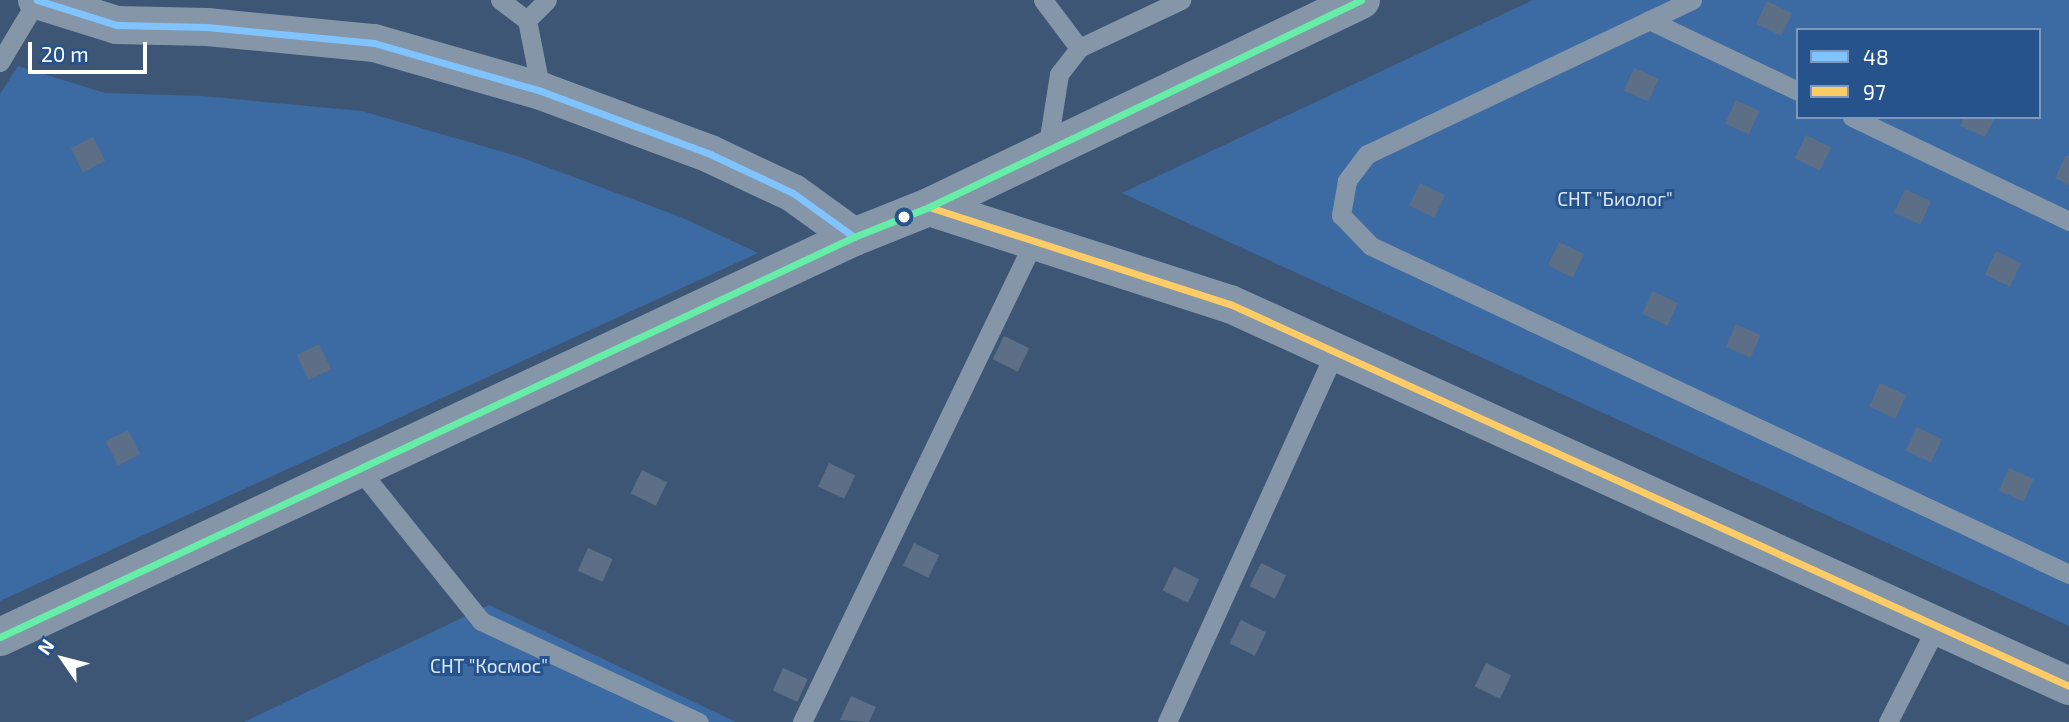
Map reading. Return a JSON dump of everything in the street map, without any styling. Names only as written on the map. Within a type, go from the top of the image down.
[{"type":"street","points":[[37,0],[117,25],[207,27],[374,43],[541,91],[734,166],[793,193],[854,237]]},
{"type":"street","points":[[0,637],[854,237],[929,207],[1361,0]]},
{"type":"street","points":[[929,207],[1230,304],[2069,686]]},
{"type":"lane","points":[[0,62],[37,0]]},
{"type":"lane","points":[[500,0],[527,20],[541,91]]},
{"type":"lane","points":[[527,20],[547,0]]},
{"type":"lane","points":[[1043,0],[1079,48]]},
{"type":"lane","points":[[1047,150],[1059,74],[1079,48],[1181,0]]},
{"type":"lane","points":[[1692,0],[1367,154],[1347,181],[1341,215],[1371,246],[2069,574]]},
{"type":"lane","points":[[1649,20],[1796,90]]},
{"type":"lane","points":[[1856,119],[2069,221]]},
{"type":"lane","points":[[802,722],[1034,241]]},
{"type":"lane","points":[[1167,722],[1335,352]]},
{"type":"lane","points":[[359,469],[481,621],[699,722]]},
{"type":"lane","points":[[1888,722],[1937,626]]},
{"type":"green space","name":"СНТ \"Биолог\"","points":[[1533,0],[2069,0],[2069,626],[1122,193]]},
{"type":"green space","points":[[18,66],[105,93],[202,96],[362,111],[520,157],[683,218],[758,253],[0,601],[0,94]]},
{"type":"green space","name":"СНТ \"Космос\"","points":[[489,605],[736,722],[244,722]]},
{"type":"building","points":[[1767,1],[1792,13],[1781,36],[1756,23]]},
{"type":"building","points":[[1634,68],[1659,79],[1648,102],[1624,91]]},
{"type":"building","points":[[1736,100],[1760,111],[1749,135],[1725,124]]},
{"type":"building","points":[[1963,119],[1994,119],[1985,137],[1960,126]]},
{"type":"building","points":[[1806,135],[1831,147],[1820,171],[1795,158]]},
{"type":"building","points":[[93,137],[105,161],[83,172],[71,148]]},
{"type":"building","points":[[2066,155],[2069,156],[2069,185],[2055,178]]},
{"type":"building","points":[[1420,183],[1445,195],[1434,218],[1409,205]]},
{"type":"building","points":[[1905,189],[1931,201],[1920,225],[1894,213]]},
{"type":"building","points":[[1559,242],[1584,254],[1573,278],[1548,265]]},
{"type":"building","points":[[1996,251],[2021,263],[2010,287],[1985,274]]},
{"type":"building","points":[[1653,291],[1678,303],[1667,326],[1642,313]]},
{"type":"building","points":[[1736,324],[1761,335],[1750,358],[1726,347]]},
{"type":"building","points":[[1004,336],[1029,348],[1018,372],[993,359]]},
{"type":"building","points":[[319,344],[331,369],[309,380],[297,355]]},
{"type":"building","points":[[1880,383],[1906,395],[1895,419],[1869,407]]},
{"type":"building","points":[[1917,427],[1942,439],[1931,463],[1906,450]]},
{"type":"building","points":[[128,430],[140,454],[118,465],[106,441]]},
{"type":"building","points":[[829,463],[855,475],[844,499],[818,487]]},
{"type":"building","points":[[2009,468],[2034,479],[2023,502],[1999,491]]},
{"type":"building","points":[[642,470],[667,482],[656,506],[631,493]]},
{"type":"building","points":[[914,543],[939,555],[928,578],[903,565]]},
{"type":"building","points":[[588,548],[613,559],[602,582],[578,571]]},
{"type":"building","points":[[1261,563],[1286,575],[1275,599],[1250,586]]},
{"type":"building","points":[[1174,567],[1199,579],[1188,603],[1163,590]]},
{"type":"building","points":[[1241,620],[1266,632],[1255,656],[1230,643]]},
{"type":"building","points":[[1486,663],[1511,675],[1500,699],[1475,686]]},
{"type":"building","points":[[783,668],[808,679],[797,702],[773,691]]},
{"type":"building","points":[[851,696],[876,707],[869,722],[840,720]]},
{"type":"transit line","name":"48","points":[[37,0],[117,25],[207,27],[374,43],[541,91],[710,154],[793,193],[854,237]]},
{"type":"transit line","points":[[0,637],[854,237],[929,207],[1361,0]]},
{"type":"transit line","name":"97","points":[[929,207],[1230,304],[2069,686]]}]
